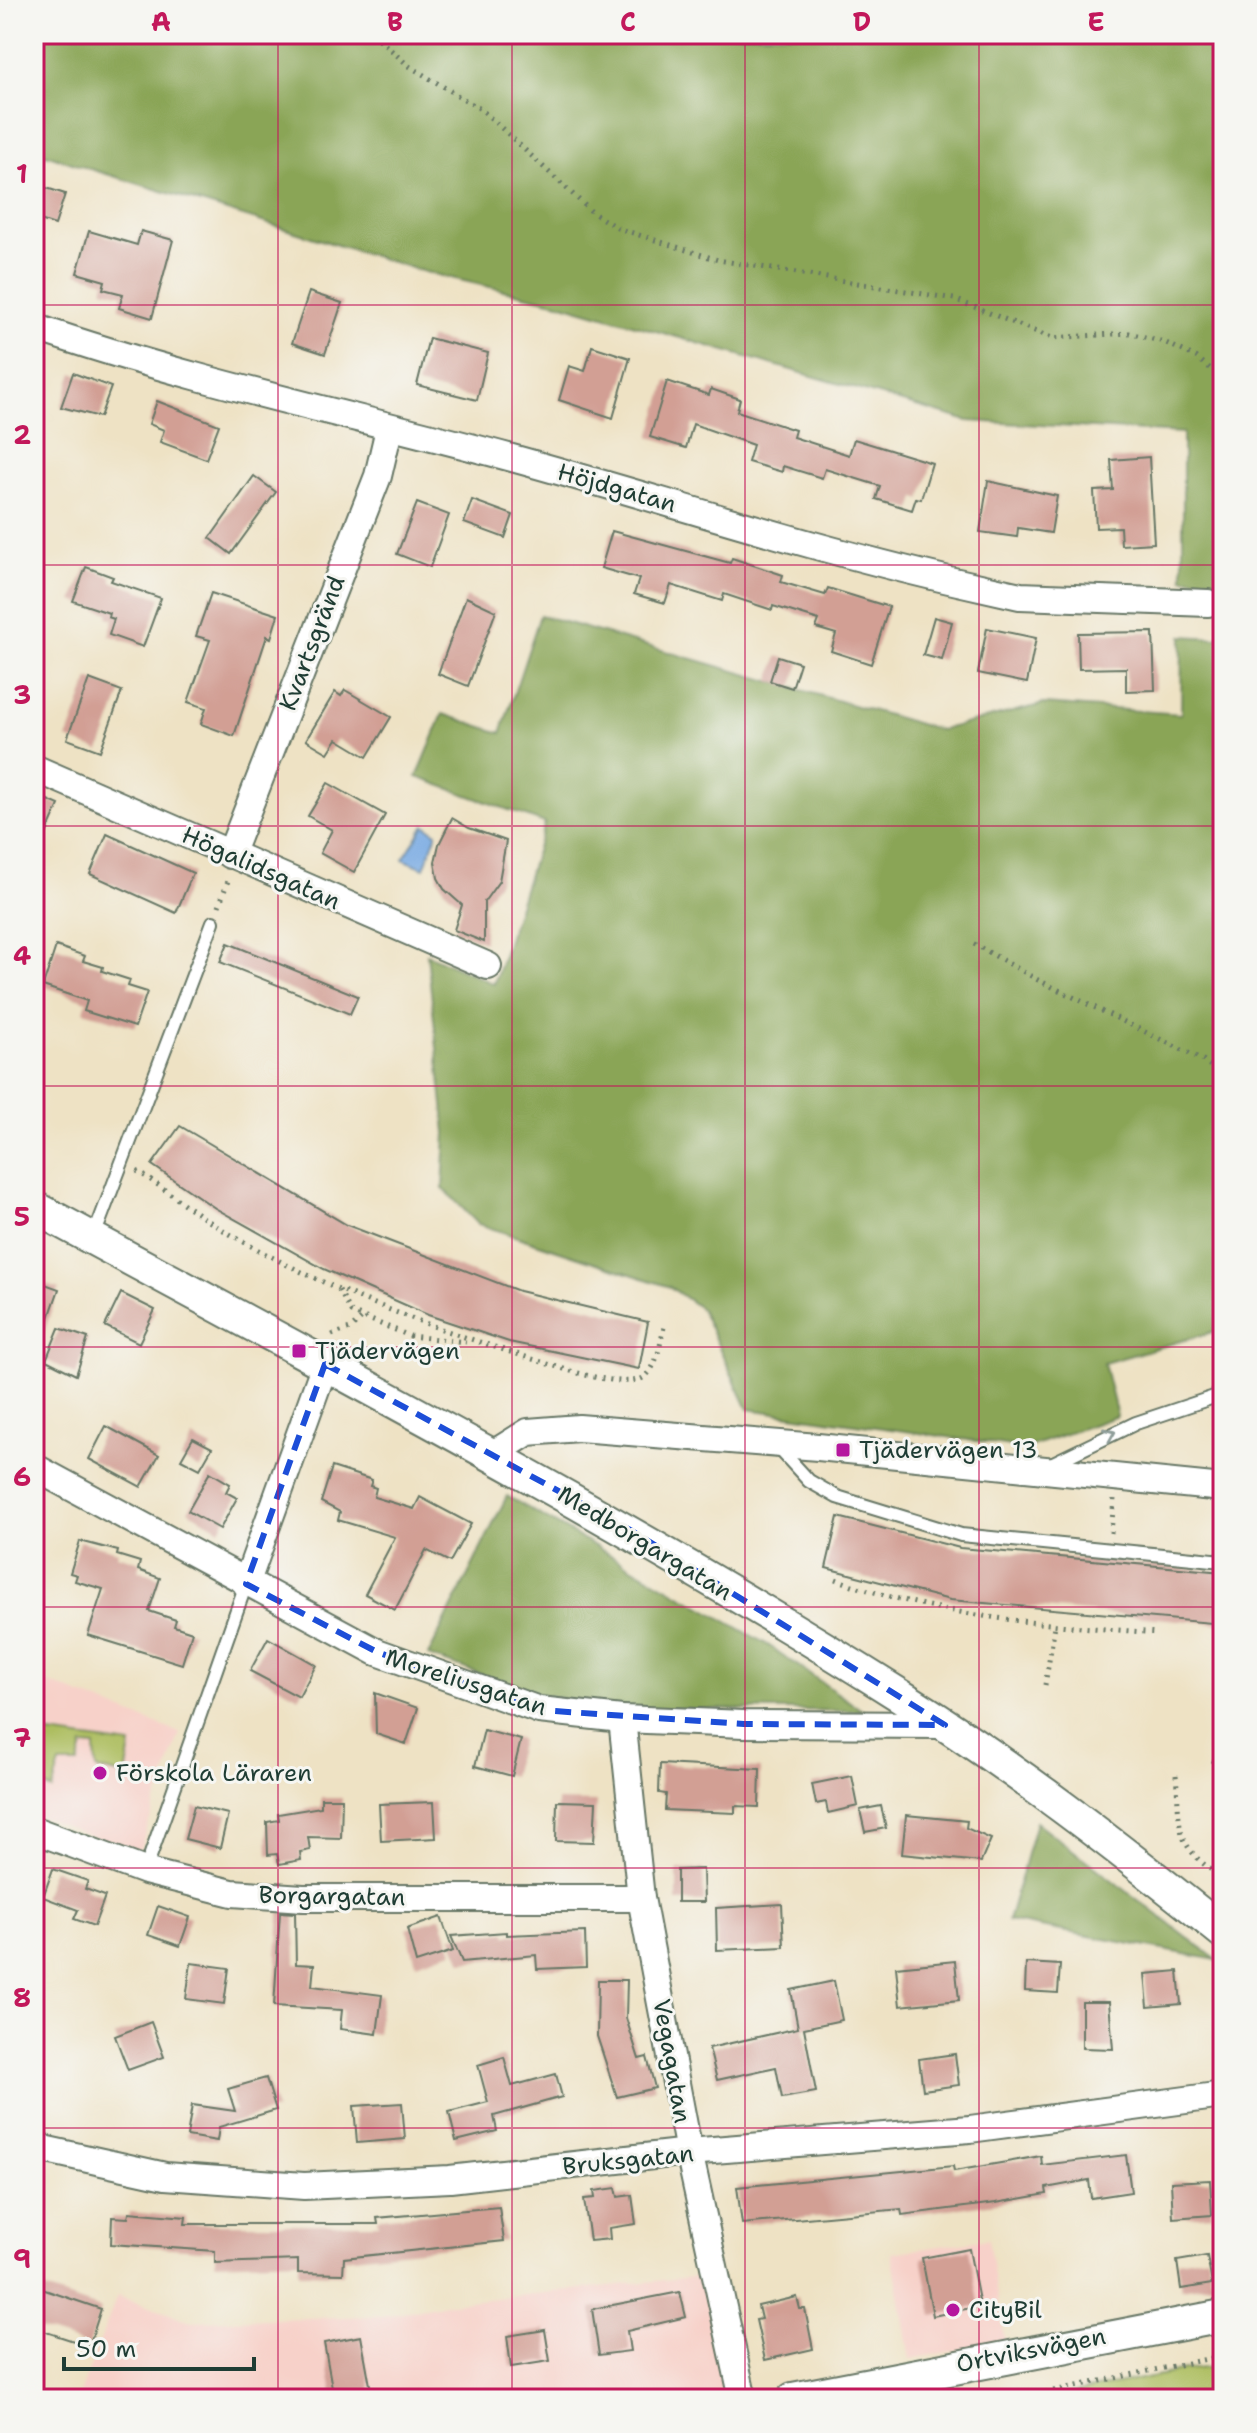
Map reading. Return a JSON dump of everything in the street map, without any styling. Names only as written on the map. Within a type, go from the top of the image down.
[{"type":"street","name":"Höjdgatan","points":[[34,327],[88,346],[389,429],[509,457],[899,569],[1020,596],[1208,603]]},
{"type":"street","name":"Kvartsgränd","points":[[231,862],[378,476],[389,429]]},
{"type":"street","name":"Högalidsgatan","points":[[34,768],[231,862],[488,966]]},
{"type":"street","name":"Medborgargatan","points":[[34,1207],[92,1239],[322,1352],[493,1454],[632,1531],[945,1725],[1047,1797],[1223,1932]]},
{"type":"street","points":[[246,1584],[322,1352]]},
{"type":"street","points":[[493,1454],[528,1432],[547,1428],[775,1444],[1223,1488]]},
{"type":"street","name":"Moreliusgatan","points":[[34,1467],[377,1652],[539,1710],[622,1719],[744,1724],[945,1725]]},
{"type":"street","name":"Vegagatan","points":[[622,1719],[641,1898],[689,2152],[743,2399]]},
{"type":"street","name":"Borgargatan","points":[[34,1830],[145,1871],[207,1889],[265,1897],[641,1898]]},
{"type":"street","name":"Bruksgatan","points":[[35,2149],[165,2176],[304,2186],[450,2179],[689,2152],[970,2129],[1223,2095]]},
{"type":"street","name":"Ortviksvägen","points":[[793,2399],[1146,2328],[1223,2316]]},
{"type":"lane","points":[[92,1239],[213,922]]},
{"type":"lane","points":[[1041,1470],[1136,1423],[1223,1394]]},
{"type":"lane","points":[[775,1444],[809,1481],[837,1497],[961,1535],[1223,1561]]},
{"type":"lane","points":[[145,1871],[246,1584]]},
{"type":"path","points":[[373,34],[409,66],[482,110],[593,213],[617,228],[718,260],[954,299],[1052,338],[1129,333],[1164,342],[1196,357],[1223,379]]},
{"type":"path","points":[[213,922],[231,862]]},
{"type":"path","points":[[974,944],[1038,980],[1203,1060],[1223,1076]]},
{"type":"path","points":[[123,1164],[208,1220],[338,1289],[435,1329],[570,1371],[633,1381],[652,1369],[665,1323]]},
{"type":"path","points":[[338,1289],[347,1308],[416,1338],[479,1343]]},
{"type":"path","points":[[322,1352],[363,1317]]},
{"type":"path","points":[[1110,1550],[1115,1479]]},
{"type":"path","points":[[836,1579],[942,1610],[1055,1625],[1158,1633]]},
{"type":"path","points":[[1045,1685],[1055,1625]]},
{"type":"path","points":[[1212,1760],[1223,1765]]},
{"type":"path","points":[[1176,1775],[1181,1840],[1195,1859],[1217,1874]]},
{"type":"path","points":[[1014,2399],[1212,2358]]},
{"type":"highlighted area","points":[[325,1364],[632,1531],[945,1725],[744,1724],[539,1710],[377,1652],[246,1584]]},
{"type":"shaded area","name":"Förskola Läraren","points":[[34,1677],[180,1733],[138,1854],[34,1814]]},
{"type":"shaded area","points":[[988,2239],[1005,2342],[910,2359],[892,2253]]},
{"type":"shaded area","points":[[702,2276],[723,2386],[717,2394],[688,2399],[63,2399],[79,2396],[117,2296],[191,2321],[383,2316],[451,2303]]},
{"type":"green space","points":[[34,34],[1223,34],[1223,580],[1183,578],[1183,433],[968,421],[559,303],[425,272],[34,150]]},
{"type":"green space","points":[[540,615],[940,730],[1044,704],[1181,714],[1182,636],[1217,638],[1223,631],[1223,1329],[1104,1363],[1117,1416],[1026,1448],[748,1409],[701,1309],[670,1287],[478,1224],[443,1188],[446,1133],[427,954],[494,984],[545,823],[417,777],[443,714],[501,733]]},
{"type":"green space","points":[[507,1496],[768,1645],[863,1711],[605,1708],[539,1694],[428,1656]]},
{"type":"green space","points":[[50,1734],[131,1745],[126,1776],[96,1769],[95,1747],[83,1746],[78,1764],[60,1764],[52,1790],[34,1781],[34,1736]]},
{"type":"green space","points":[[1036,1822],[1217,1960],[1008,1921]]},
{"type":"green space","points":[[1223,2366],[1223,2399],[1043,2399],[1185,2370]]},
{"type":"water","points":[[425,825],[437,833],[424,868],[403,859]]},
{"type":"building","points":[[34,184],[65,194],[55,225],[34,218]]},
{"type":"building","points":[[89,231],[137,245],[141,231],[173,240],[152,318],[119,308],[123,294],[103,289],[105,281],[77,273]]},
{"type":"building","points":[[309,292],[342,303],[325,354],[292,343]]},
{"type":"building","points":[[429,338],[488,353],[477,400],[417,385]]},
{"type":"building","points":[[592,346],[630,358],[613,418],[559,400],[569,366],[585,371]]},
{"type":"building","points":[[73,373],[111,387],[100,417],[61,407]]},
{"type":"building","points":[[667,381],[709,395],[711,389],[740,399],[737,411],[795,430],[793,437],[849,455],[854,439],[932,463],[921,499],[916,498],[912,510],[876,499],[880,486],[825,469],[822,478],[783,466],[782,472],[748,462],[753,445],[693,424],[686,448],[650,437]]},
{"type":"building","points":[[157,401],[219,425],[206,459],[160,442],[164,430],[149,424]]},
{"type":"building","points":[[1149,457],[1154,543],[1121,545],[1120,527],[1096,528],[1094,491],[1113,490],[1111,460]]},
{"type":"building","points":[[254,476],[276,492],[231,554],[210,538]]},
{"type":"building","points":[[988,481],[1057,496],[1051,533],[1018,528],[1017,537],[980,532]]},
{"type":"building","points":[[472,500],[513,515],[505,538],[464,523]]},
{"type":"building","points":[[417,503],[449,515],[430,567],[397,554]]},
{"type":"building","points":[[612,531],[730,563],[732,558],[783,575],[781,582],[825,595],[828,588],[889,607],[871,664],[831,651],[836,634],[816,628],[819,620],[773,606],[772,610],[724,594],[722,601],[671,585],[665,603],[634,594],[639,579],[601,568]]},
{"type":"building","points":[[86,567],[113,577],[111,581],[161,598],[143,647],[109,635],[114,619],[108,617],[109,613],[73,601]]},
{"type":"building","points":[[211,593],[278,615],[271,638],[267,636],[234,736],[201,724],[206,708],[188,702],[210,640],[196,636]]},
{"type":"building","points":[[466,597],[496,611],[468,686],[438,674]]},
{"type":"building","points":[[934,617],[952,622],[942,660],[923,655]]},
{"type":"building","points":[[987,628],[1036,638],[1027,683],[978,673]]},
{"type":"building","points":[[1153,632],[1155,690],[1126,691],[1126,668],[1079,669],[1078,633]]},
{"type":"building","points":[[778,656],[800,663],[792,688],[770,681]]},
{"type":"building","points":[[89,679],[122,691],[100,751],[67,739]]},
{"type":"building","points":[[345,690],[391,717],[367,757],[337,739],[328,753],[306,740],[335,692],[341,696]]},
{"type":"building","points":[[328,783],[385,815],[354,872],[320,853],[332,830],[308,816]]},
{"type":"building","points":[[34,794],[59,805],[34,861]]},
{"type":"building","points":[[452,818],[469,828],[506,841],[499,881],[484,902],[484,942],[454,930],[462,905],[444,889],[438,878],[435,862],[439,844]]},
{"type":"building","points":[[107,834],[193,873],[176,913],[90,874]]},
{"type":"building","points":[[228,943],[358,996],[350,1014],[220,962]]},
{"type":"building","points":[[56,946],[85,956],[83,961],[130,980],[128,986],[147,992],[135,1027],[84,1011],[87,1001],[43,986]]},
{"type":"building","points":[[180,1126],[347,1225],[519,1291],[648,1322],[639,1369],[509,1342],[428,1315],[324,1269],[215,1208],[152,1165]]},
{"type":"building","points":[[34,1280],[59,1289],[37,1352],[34,1352]]},
{"type":"building","points":[[121,1293],[155,1310],[139,1343],[105,1326]]},
{"type":"building","points":[[59,1328],[88,1338],[76,1375],[46,1360]]},
{"type":"building","points":[[106,1426],[159,1455],[141,1487],[89,1459]]},
{"type":"building","points":[[193,1438],[212,1448],[200,1469],[181,1459]]},
{"type":"building","points":[[332,1467],[372,1480],[370,1486],[376,1488],[374,1497],[414,1509],[420,1497],[471,1524],[450,1562],[426,1550],[395,1610],[365,1594],[395,1537],[338,1520],[340,1512],[321,1502]]},
{"type":"building","points":[[210,1472],[230,1484],[226,1492],[237,1498],[220,1529],[188,1511]]},
{"type":"building","points":[[838,1517],[960,1548],[1223,1572],[1223,1624],[950,1600],[826,1568]]},
{"type":"building","points":[[80,1541],[118,1551],[117,1555],[140,1562],[138,1570],[160,1578],[149,1611],[176,1620],[174,1626],[192,1632],[182,1664],[88,1635],[103,1589],[75,1581],[77,1575],[70,1573]]},
{"type":"building","points":[[268,1638],[316,1665],[299,1697],[250,1671]]},
{"type":"building","points":[[375,1693],[418,1708],[406,1744],[376,1734]]},
{"type":"building","points":[[484,1730],[521,1740],[512,1776],[475,1766]]},
{"type":"building","points":[[660,1764],[760,1769],[759,1807],[735,1806],[735,1813],[665,1810],[666,1794],[659,1793]]},
{"type":"building","points":[[852,1776],[858,1806],[828,1813],[826,1802],[816,1804],[812,1784]]},
{"type":"building","points":[[321,1798],[342,1798],[341,1838],[308,1837],[310,1850],[300,1852],[301,1860],[279,1864],[277,1854],[268,1855],[267,1822],[279,1820],[278,1814],[321,1807]]},
{"type":"building","points":[[557,1801],[596,1802],[594,1842],[556,1841]]},
{"type":"building","points":[[434,1802],[436,1838],[381,1841],[379,1804]]},
{"type":"building","points":[[194,1806],[228,1814],[220,1848],[185,1839]]},
{"type":"building","points":[[881,1806],[886,1828],[865,1832],[860,1810]]},
{"type":"building","points":[[906,1815],[967,1821],[966,1828],[991,1839],[981,1862],[902,1854]]},
{"type":"building","points":[[53,1869],[88,1881],[85,1889],[105,1896],[94,1926],[74,1919],[78,1910],[43,1897]]},
{"type":"building","points":[[703,1869],[704,1902],[677,1902],[677,1870]]},
{"type":"building","points":[[782,1904],[784,1947],[717,1950],[716,1908]]},
{"type":"building","points":[[158,1906],[190,1917],[180,1946],[148,1935]]},
{"type":"building","points":[[280,1912],[295,1913],[296,1964],[314,1965],[312,1986],[382,1995],[377,2034],[340,2029],[342,2010],[274,2006]]},
{"type":"building","points":[[441,1917],[453,1951],[416,1963],[407,1929]]},
{"type":"building","points":[[506,1932],[506,1935],[585,1932],[586,1967],[537,1969],[536,1955],[462,1962],[451,1936]]},
{"type":"building","points":[[955,1961],[959,2000],[900,2006],[896,1967]]},
{"type":"building","points":[[191,1963],[229,1968],[224,2004],[186,1999]]},
{"type":"building","points":[[1026,1963],[1060,1965],[1058,1993],[1025,1991]]},
{"type":"building","points":[[1178,1971],[1181,2004],[1148,2007],[1145,1974]]},
{"type":"building","points":[[598,1980],[627,1980],[626,2018],[639,2059],[647,2057],[655,2088],[617,2097],[597,2036]]},
{"type":"building","points":[[834,1981],[842,2020],[804,2028],[816,2092],[782,2098],[776,2067],[717,2080],[709,2048],[798,2028],[791,1990]]},
{"type":"building","points":[[1082,2002],[1109,2002],[1113,2049],[1082,2048]]},
{"type":"building","points":[[151,2022],[164,2057],[128,2070],[115,2036]]},
{"type":"building","points":[[955,2054],[959,2085],[923,2090],[919,2059]]},
{"type":"building","points":[[504,2057],[512,2086],[556,2074],[562,2097],[494,2116],[497,2131],[456,2141],[449,2112],[488,2102],[478,2065]]},
{"type":"building","points":[[266,2078],[276,2110],[219,2127],[217,2141],[187,2136],[192,2105],[235,2111],[228,2089]]},
{"type":"building","points":[[402,2103],[405,2139],[357,2143],[354,2106]]},
{"type":"building","points":[[1126,2155],[1131,2192],[1091,2198],[1089,2180],[1046,2188],[1047,2194],[902,2215],[901,2209],[742,2224],[737,2187],[953,2166],[954,2171],[1041,2156],[1042,2165]]},
{"type":"building","points":[[1210,2180],[1212,2215],[1173,2218],[1171,2182]]},
{"type":"building","points":[[616,2188],[618,2197],[632,2195],[636,2224],[609,2228],[610,2239],[590,2241],[584,2199],[595,2198],[594,2191]]},
{"type":"building","points":[[499,2207],[504,2241],[344,2258],[343,2274],[298,2273],[298,2260],[215,2263],[215,2251],[111,2244],[112,2217],[128,2218],[129,2212],[186,2217],[185,2224],[378,2224],[377,2218]]},
{"type":"building","points":[[969,2249],[980,2306],[933,2316],[922,2258]]},
{"type":"building","points":[[1207,2256],[1212,2284],[1181,2289],[1177,2261]]},
{"type":"building","points":[[42,2289],[101,2309],[89,2346],[34,2328],[34,2312]]},
{"type":"building","points":[[680,2292],[686,2317],[627,2331],[630,2351],[599,2355],[592,2309]]},
{"type":"building","points":[[797,2297],[800,2309],[805,2309],[813,2349],[765,2360],[756,2320],[761,2319],[758,2306]]},
{"type":"building","points":[[545,2330],[550,2361],[511,2367],[507,2336]]},
{"type":"building","points":[[361,2336],[372,2396],[334,2399],[324,2343]]},
{"type":"place","name":"Tjädervägen","points":[[299,1351]]},
{"type":"place","name":"Tjädervägen 13","points":[[843,1450]]},
{"type":"place","name":"Förskola Läraren","points":[[100,1773]]},
{"type":"place","name":"CityBil","points":[[953,2310]]}]
